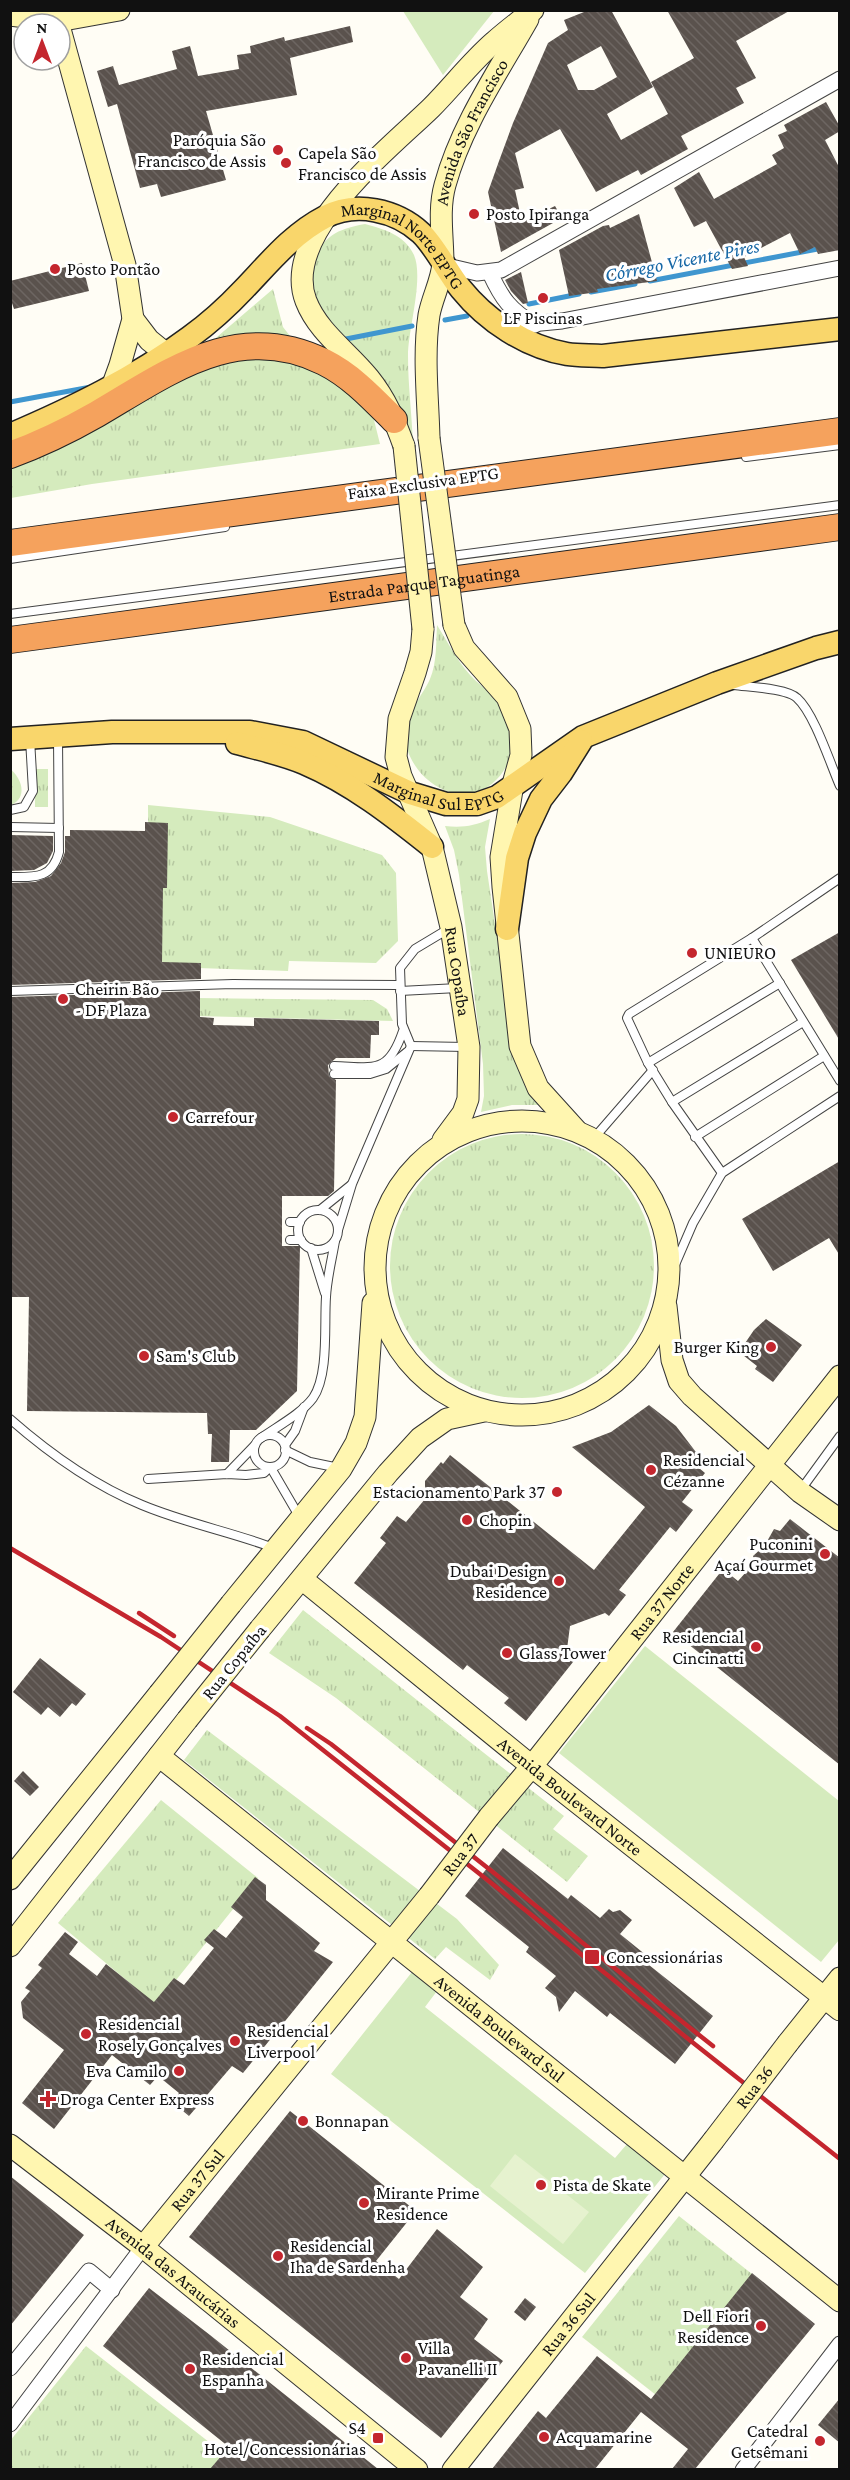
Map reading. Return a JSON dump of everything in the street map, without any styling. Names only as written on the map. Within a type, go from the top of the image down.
[{"type":"highway","points":[[10,455],[68,430],[174,368],[210,353],[253,345],[284,348],[324,362],[350,378],[394,420]]},
{"type":"highway","points":[[10,543],[840,431]]},
{"type":"highway","name":"Estrada Parque Taguatinga","points":[[10,640],[840,527]]},
{"type":"main road","points":[[72,18],[119,10]]},
{"type":"main road","points":[[494,42],[513,10]]},
{"type":"main road","name":"Avenida São Francisco","points":[[404,446],[386,402],[368,377],[314,320],[305,298],[303,267],[325,217],[373,161],[430,109],[494,42],[533,10]]},
{"type":"main road","name":"Avenida São Francisco","points":[[513,784],[521,755],[520,729],[507,697],[465,648],[454,625],[429,438],[426,352],[429,316],[443,265],[441,229],[444,188],[454,157],[472,118],[533,10]]},
{"type":"main road","points":[[72,72],[125,265],[133,319],[112,387]]},
{"type":"main road","name":"Marginal Norte EPTG","points":[[10,435],[112,387],[190,337],[242,291],[283,246],[325,217],[350,209],[387,212],[422,234],[464,292],[501,327],[536,346],[568,354],[603,356],[840,328]]},
{"type":"main road","points":[[133,319],[149,340],[165,353]]},
{"type":"main road","name":"Rua Copaíba","points":[[404,446],[423,629],[421,652],[399,718],[396,757],[400,776],[410,793],[432,847],[451,927],[469,1047],[468,1100],[463,1113],[439,1146]]},
{"type":"main road","name":"Marginal Sul EPTG","points":[[20,738],[112,732],[250,732],[303,742],[410,793],[446,804],[477,804],[497,796],[583,737],[717,683],[816,648],[840,642]]},
{"type":"main road","points":[[195,732],[303,762],[358,792],[432,847]]},
{"type":"main road","points":[[507,929],[517,858],[525,833],[541,799],[561,773],[583,737]]},
{"type":"main road","points":[[513,784],[501,857],[520,1046],[538,1088],[586,1134],[621,1157],[643,1182],[659,1210],[669,1242],[671,1274],[666,1306],[672,1360],[679,1381],[708,1411],[800,1492],[840,1520]]},
{"type":"main road","points":[[10,1879],[341,1468],[356,1443],[364,1417],[375,1244],[387,1206],[409,1172],[439,1146],[471,1129],[506,1121],[542,1121],[586,1134]]},
{"type":"main road","points":[[374,1284],[386,1327],[410,1365],[443,1393],[484,1411],[530,1416],[576,1406],[616,1383],[647,1348],[666,1306]]},
{"type":"main road","name":"Rua 37 Norte","points":[[532,1766],[840,1376]]},
{"type":"main road","name":"Rua Copaíba","points":[[10,1946],[187,1720],[388,1473],[420,1438],[447,1419],[484,1411]]},
{"type":"main road","name":"Avenida Boulevard Norte","points":[[302,1579],[532,1766],[832,2004]]},
{"type":"main road","name":"Avenida Boulevard Sul","points":[[159,1756],[683,2178],[840,2301]]},
{"type":"main road","name":"Rua 37","points":[[392,1944],[489,1817],[532,1766]]},
{"type":"main road","name":"Rua 37 Sul","points":[[143,2247],[392,1944]]},
{"type":"main road","name":"Rua 36","points":[[683,2178],[788,2043],[832,2004],[840,1978]]},
{"type":"main road","name":"Avenida das Araucárias","points":[[10,2145],[143,2247],[417,2469]]},
{"type":"main road","name":"Rua 36 Sul","points":[[453,2469],[683,2178]]},
{"type":"street","points":[[443,265],[477,273],[501,270],[840,79]]},
{"type":"street","points":[[501,327],[535,325],[840,268]]},
{"type":"street","points":[[490,273],[505,302],[516,314],[535,325]]},
{"type":"street","name":"Rua 37 Sul","points":[[10,2424],[143,2247]]},
{"type":"street","points":[[10,2368],[89,2271],[112,2290]]},
{"type":"street","points":[[743,2469],[840,2344]]},
{"type":"lane","points":[[733,458],[840,445]]},
{"type":"lane","name":"Faixa Exclusiva EPTG","points":[[427,497],[449,494]]},
{"type":"lane","name":"Faixa Exclusiva EPTG","points":[[405,500],[416,499]]},
{"type":"lane","points":[[10,614],[840,505]]},
{"type":"lane","points":[[10,559],[231,526]]},
{"type":"lane","points":[[717,683],[780,691],[797,696],[812,719],[840,786]]},
{"type":"lane","points":[[10,877],[35,877],[49,872],[57,862],[59,852],[58,736]]},
{"type":"lane","points":[[10,810],[24,807],[33,791],[20,738]]},
{"type":"lane","points":[[10,827],[59,828]]},
{"type":"lane","points":[[722,1173],[672,1102],[628,1022],[629,1014],[752,939],[840,878]]},
{"type":"lane","points":[[227,1474],[258,1441],[314,1397],[322,1370],[326,1295],[334,1241],[352,1184],[409,1049],[404,1030],[400,968],[407,956],[415,949],[451,927]]},
{"type":"lane","points":[[752,939],[840,1081]]},
{"type":"lane","points":[[586,1134],[651,1066],[780,983]]},
{"type":"lane","points":[[10,991],[232,984],[460,988]]},
{"type":"lane","points":[[672,1102],[803,1022]]},
{"type":"lane","points":[[404,1030],[399,1045],[390,1059],[382,1065],[334,1070],[370,1074],[386,1069],[409,1049],[469,1047]]},
{"type":"lane","points":[[695,1137],[824,1056]]},
{"type":"lane","points":[[671,1274],[693,1223],[722,1173],[840,1096]]},
{"type":"lane","points":[[326,1295],[311,1248],[301,1240],[298,1234],[300,1222],[308,1213],[320,1210],[352,1184]]},
{"type":"lane","points":[[320,1210],[335,1219],[338,1230]]},
{"type":"lane","points":[[290,1222],[300,1222]]},
{"type":"lane","points":[[290,1240],[301,1240]]},
{"type":"lane","points":[[311,1248],[324,1249],[334,1241]]},
{"type":"lane","points":[[148,1479],[264,1473],[284,1461],[285,1447],[295,1431],[304,1407]]},
{"type":"lane","points":[[10,1419],[47,1451],[111,1490],[142,1505],[276,1549]]},
{"type":"lane","points":[[258,1441],[275,1436],[285,1447],[310,1462],[341,1468]]},
{"type":"lane","points":[[800,1492],[840,1436]]},
{"type":"lane","points":[[258,1441],[255,1457],[263,1466],[270,1468],[296,1507],[300,1518]]},
{"type":"green space","points":[[403,11],[494,11],[443,75]]},
{"type":"green space","points":[[365,224],[400,238],[410,248],[417,265],[408,356],[413,445],[320,324],[305,270],[328,238],[342,230]]},
{"type":"green space","points":[[273,289],[283,327],[297,345],[210,343]]},
{"type":"green space","points":[[285,356],[349,388],[373,416],[380,444],[92,484],[11,498],[11,463],[214,359]]},
{"type":"green space","points":[[437,625],[464,668],[501,706],[513,736],[509,761],[500,776],[487,788],[466,794],[441,789],[430,782],[420,772],[407,750],[405,729],[410,714],[432,673],[436,652]]},
{"type":"green space","points":[[10,769],[18,777],[21,788],[20,798],[11,805]]},
{"type":"green space","points":[[35,769],[48,769],[48,807],[35,807]]},
{"type":"green space","points":[[148,805],[270,817],[382,855],[396,873],[398,941],[376,963],[289,961],[288,971],[198,968],[197,979],[149,977]]},
{"type":"green space","points":[[490,819],[485,847],[487,871],[515,1057],[527,1089],[539,1105],[512,1105],[481,1112],[484,1096],[483,1064],[459,875],[454,850],[445,826],[468,826]]},
{"type":"green space","points":[[195,998],[373,1000],[387,1009],[393,1021],[196,1016]]},
{"type":"green space","points":[[509,1134],[535,1134],[560,1139],[584,1149],[616,1172],[632,1192],[644,1215],[652,1240],[654,1266],[652,1292],[644,1317],[632,1340],[616,1360],[596,1376],[560,1393],[535,1398],[509,1398],[484,1393],[460,1383],[428,1360],[412,1340],[395,1304],[390,1279],[390,1253],[395,1228],[405,1204],[428,1172],[448,1156],[484,1139]]},
{"type":"green space","points":[[303,1610],[564,1816],[553,1829],[588,1856],[567,1882],[336,1698],[269,1653]]},
{"type":"green space","points":[[645,1646],[839,1801],[839,1940],[821,1962],[559,1753]]},
{"type":"green space","points":[[207,1730],[457,1919],[499,1965],[490,1980],[446,1947],[435,1959],[184,1760]]},
{"type":"green space","points":[[161,1800],[258,1878],[156,2005],[58,1923]]},
{"type":"green space","points":[[412,1972],[437,1991],[425,2007],[615,2158],[627,2144],[665,2174],[585,2273],[331,2074]]},
{"type":"green space","points":[[515,2154],[589,2212],[563,2244],[490,2186]]},
{"type":"green space","points":[[679,2216],[752,2274],[656,2395],[582,2337]]},
{"type":"green space","points":[[86,2346],[232,2460],[224,2470],[11,2469],[10,2441]]},
{"type":"building","points":[[589,10],[611,10],[653,87],[607,114],[621,140],[668,114],[651,82],[694,58],[667,10],[791,10],[736,41],[756,78],[736,88],[744,103],[681,136],[688,149],[641,175],[638,170],[596,192],[560,129],[515,153],[524,188],[515,190],[522,222],[555,206],[562,218],[501,252],[488,192],[513,123],[548,43],[568,30],[564,20]],"holes":[[[601,46],[617,77],[594,90],[578,90],[567,65]]]},
{"type":"building","points":[[350,26],[353,42],[290,58],[297,95],[206,111],[226,180],[161,197],[157,184],[140,188],[117,104],[108,107],[97,71],[113,66],[119,85],[177,69],[172,51],[190,46],[198,76],[239,69],[237,55],[251,53],[250,46],[284,37],[285,41]]},
{"type":"building","points":[[826,102],[840,127],[840,131],[825,140],[840,169],[840,250],[818,254],[815,247],[800,254],[790,233],[744,257],[748,266],[732,269],[706,221],[694,227],[674,188],[699,172],[714,199],[777,164],[772,155],[784,148],[778,135],[787,131],[784,125]]},
{"type":"building","points":[[639,214],[657,281],[597,289],[598,292],[569,296],[559,250],[603,226],[609,225],[610,228]]},
{"type":"building","points":[[82,263],[89,291],[14,309],[10,297],[10,281]]},
{"type":"building","points":[[521,272],[528,303],[523,304],[505,280]]},
{"type":"building","points":[[145,822],[168,823],[167,888],[163,888],[162,962],[201,963],[201,979],[10,985],[10,883],[35,882],[51,876],[61,863],[65,852],[65,836],[70,836],[70,830],[145,831]]},
{"type":"building","points":[[10,835],[53,836],[53,851],[47,863],[34,870],[10,871]]},
{"type":"building","points":[[840,932],[840,1041],[791,960]]},
{"type":"building","points":[[200,991],[200,1017],[214,1018],[213,1025],[254,1026],[254,1018],[379,1021],[379,1035],[371,1035],[370,1058],[336,1058],[328,1065],[329,1076],[336,1080],[334,1191],[328,1196],[282,1196],[282,1246],[300,1246],[297,1391],[256,1430],[230,1430],[229,1462],[211,1462],[212,1434],[208,1434],[207,1413],[27,1411],[29,1297],[10,1297],[10,997]]},
{"type":"building","points":[[840,1161],[840,1256],[829,1238],[773,1271],[742,1219]]},
{"type":"building","name":"Burger King","points":[[766,1319],[802,1345],[773,1382],[755,1369],[757,1366],[739,1352],[754,1330]]},
{"type":"building","points":[[649,1405],[676,1426],[702,1460],[699,1468],[705,1473],[682,1502],[693,1510],[676,1532],[670,1527],[619,1590],[626,1595],[609,1616],[605,1613],[570,1626],[567,1649],[577,1657],[526,1721],[504,1703],[509,1698],[467,1665],[463,1670],[354,1583],[386,1543],[380,1538],[397,1516],[406,1522],[425,1499],[425,1481],[450,1455],[594,1570],[645,1507],[572,1447],[611,1432]]},
{"type":"building","points":[[790,1519],[840,1558],[840,1765],[673,1632],[723,1569],[738,1581],[755,1562],[753,1556],[765,1545],[774,1529],[780,1531]]},
{"type":"building","points":[[40,1658],[86,1694],[76,1706],[72,1703],[60,1717],[48,1707],[41,1715],[13,1692]]},
{"type":"building","points":[[23,1771],[39,1787],[30,1796],[14,1781]]},
{"type":"building","points":[[503,1848],[568,1899],[571,1895],[600,1918],[609,1909],[613,1912],[620,1910],[632,1920],[620,1934],[652,1960],[649,1965],[713,2016],[675,2064],[610,2013],[607,2017],[575,1991],[559,2012],[556,1997],[545,1988],[556,1976],[526,1952],[529,1947],[465,1896]]},
{"type":"building","points":[[255,1877],[266,1885],[266,1900],[320,1943],[314,1951],[333,1962],[243,2073],[232,2066],[189,2116],[172,2102],[179,2093],[158,2076],[150,2085],[112,2055],[54,2129],[22,2103],[64,2050],[23,2018],[21,2002],[30,1991],[25,1988],[42,1968],[38,1965],[65,1932],[78,1942],[69,1954],[97,1976],[106,1964],[154,2002],[174,1978],[184,1985],[214,1948],[204,1940],[214,1929],[226,1938],[243,1917],[231,1907]]},
{"type":"building","points":[[290,2111],[416,2211],[376,2261],[399,2279],[437,2229],[483,2267],[460,2297],[488,2319],[474,2339],[503,2361],[441,2438],[189,2237]]},
{"type":"building","points":[[10,2176],[84,2235],[10,2326]]},
{"type":"building","points":[[752,2273],[815,2324],[695,2469],[672,2469],[688,2449],[641,2412],[595,2469],[492,2469],[538,2411],[546,2418],[597,2356],[651,2399]]},
{"type":"building","name":"Residencial Espanha","points":[[149,2288],[378,2469],[210,2469],[229,2447],[103,2346]]},
{"type":"building","points":[[525,2298],[536,2307],[525,2321],[514,2312]]},
{"type":"building","points":[[840,2398],[840,2443],[818,2425]]},
{"type":"waterway","name":"Córrego Vicente Pires","points":[[650,281],[823,248]]},
{"type":"waterway","name":"Córrego Vicente Pires","points":[[591,292],[635,284]]},
{"type":"waterway","name":"Córrego Vicente Pires","points":[[529,304],[579,294]]},
{"type":"waterway","name":"Córrego Vicente Pires","points":[[445,320],[467,316]]},
{"type":"waterway","name":"Córrego Vicente Pires","points":[[346,339],[412,326]]},
{"type":"waterway","name":"Córrego Vicente Pires","points":[[10,402],[91,387]]},
{"type":"railway","points":[[10,1548],[161,1637],[280,1716],[840,2159]]},
{"type":"railway","points":[[139,1613],[174,1636]]},
{"type":"railway","points":[[307,1728],[331,1744],[713,2046]]},
{"type":"place","name":"Paróquia São Francisco de Assis","points":[[278,150]]},
{"type":"place","name":"Capela São Francisco de Assis","points":[[286,163]]},
{"type":"place","name":"Posto Ipiranga","points":[[474,214]]},
{"type":"place","name":"Posto Pontão","points":[[55,269]]},
{"type":"place","name":"LF Piscinas","points":[[543,298]]},
{"type":"place","name":"UNIEURO","points":[[692,953]]},
{"type":"place","name":"Cheirin Bão - DF Plaza","points":[[63,999]]},
{"type":"place","name":"Carrefour","points":[[173,1117]]},
{"type":"place","name":"Burger King","points":[[771,1347]]},
{"type":"place","name":"Sam's Club","points":[[144,1356]]},
{"type":"place","name":"Residencial Cézanne","points":[[651,1470]]},
{"type":"place","name":"Estacionamento Park 37","points":[[557,1492]]},
{"type":"place","name":"Chopin","points":[[467,1520]]},
{"type":"place","name":"Puconini Açaí Gourmet","points":[[825,1554]]},
{"type":"place","name":"Dubai Design Residence","points":[[559,1581]]},
{"type":"place","name":"Residencial Cincinatti","points":[[756,1647]]},
{"type":"place","name":"Glass Tower","points":[[507,1653]]},
{"type":"place","name":"Concessionárias","points":[[592,1957]]},
{"type":"place","name":"Residencial Rosely Gonçalves","points":[[86,2034]]},
{"type":"place","name":"Residencial Liverpool","points":[[235,2041]]},
{"type":"place","name":"Eva Camilo","points":[[179,2071]]},
{"type":"place","name":"Droga Center Express","points":[[48,2099]]},
{"type":"place","name":"Bonnapan","points":[[303,2121]]},
{"type":"place","name":"Pista de Skate","points":[[541,2185]]},
{"type":"place","name":"Mirante Prime Residence","points":[[364,2203]]},
{"type":"place","name":"Residencial Iha de Sardenha","points":[[278,2256]]},
{"type":"place","name":"Dell Fiori Residence","points":[[761,2326]]},
{"type":"place","name":"Villa Pavanelli II","points":[[406,2358]]},
{"type":"place","name":"Residencial Espanha","points":[[190,2369]]},
{"type":"place","name":"Acquamarine","points":[[544,2437]]},
{"type":"place","name":"S4 Hotel/Concessionárias","points":[[378,2438]]},
{"type":"place","name":"Catedral Getsêmani","points":[[820,2441]]}]
